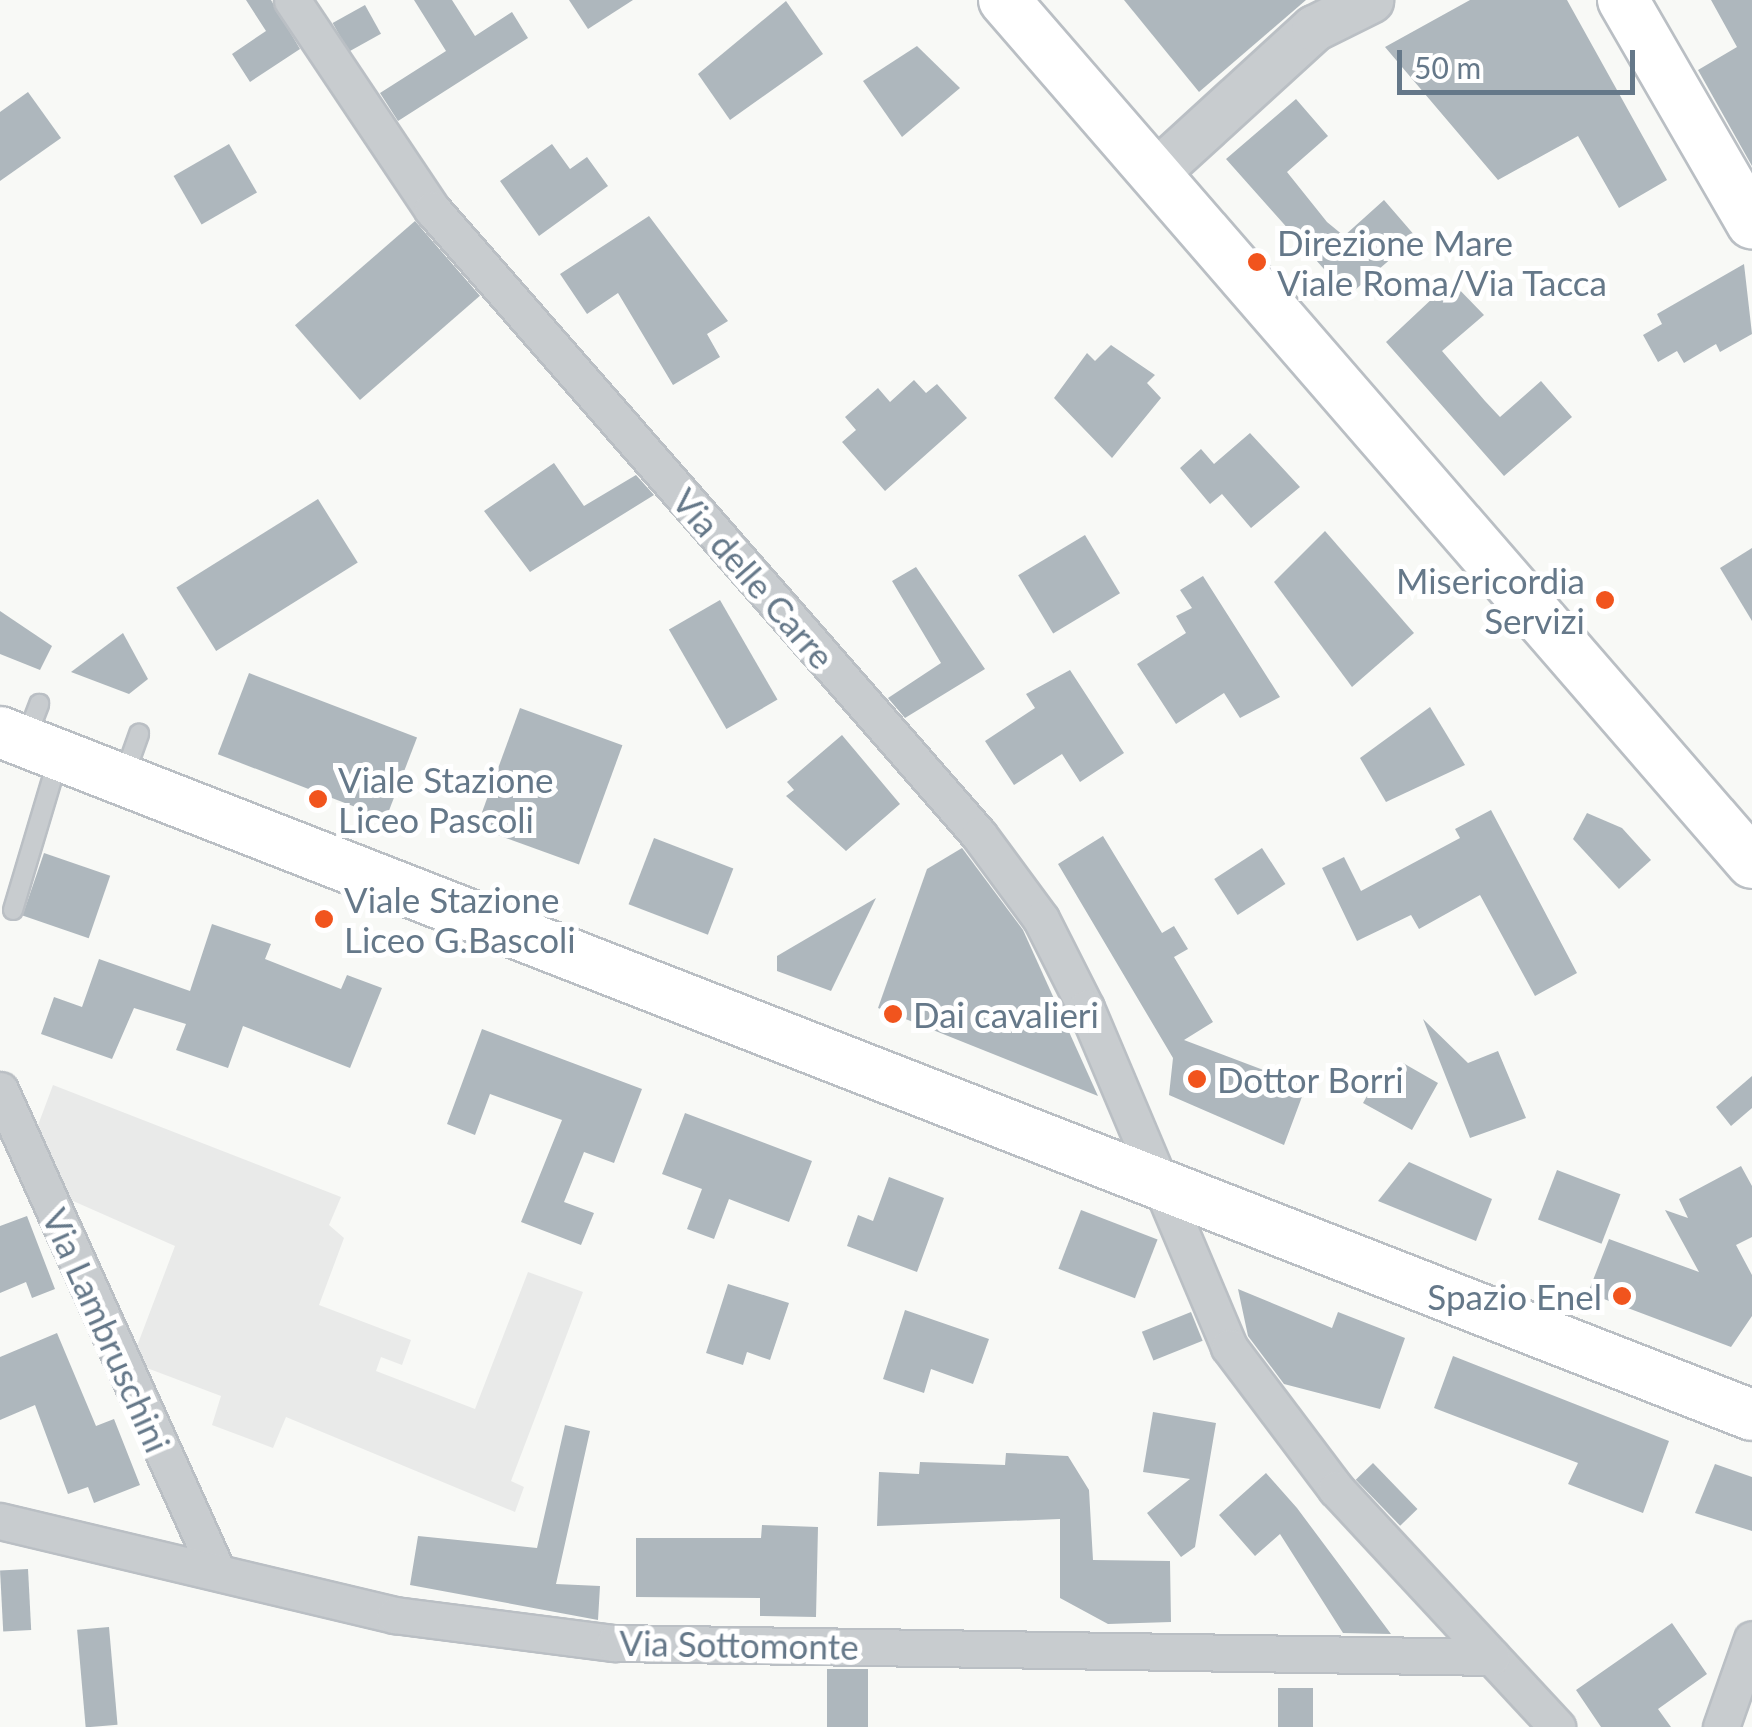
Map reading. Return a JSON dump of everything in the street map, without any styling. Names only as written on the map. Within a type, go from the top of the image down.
[{"type":"main road","points":[[1004,0],[1752,863]]},
{"type":"main road","points":[[1623,0],[1752,223]]},
{"type":"main road","points":[[31,734],[131,757],[1168,1186],[1752,1415]]},
{"type":"street","name":"Via delle Carre","points":[[292,0],[432,210],[979,834],[1041,919],[1168,1186],[1229,1347],[1336,1489],[1557,1727]]},
{"type":"street","points":[[1154,174],[1314,28],[1370,0]]},
{"type":"street","name":"Via Lambruschini","points":[[0,1090],[216,1569]]},
{"type":"street","name":"Via Sottomonte","points":[[0,1521],[216,1569],[396,1615],[614,1643],[1492,1657]]},
{"type":"street","points":[[1720,1727],[1752,1639]]},
{"type":"lane","points":[[13,910],[31,734]]},
{"type":"shaded area","points":[[53,1085],[341,1197],[329,1225],[344,1238],[319,1305],[411,1340],[402,1365],[381,1357],[376,1371],[475,1409],[528,1272],[583,1292],[511,1481],[524,1487],[515,1512],[286,1417],[273,1448],[212,1425],[221,1396],[131,1362],[175,1246],[55,1193],[31,1144]]},
{"type":"building","points":[[246,0],[271,0],[300,49],[250,82],[232,54],[266,31]]},
{"type":"building","points":[[414,0],[452,0],[475,36],[512,12],[528,38],[398,121],[380,93],[446,51]]},
{"type":"building","points":[[569,0],[633,0],[588,29]]},
{"type":"building","points":[[1124,0],[1306,0],[1199,92]]},
{"type":"building","points":[[1470,0],[1567,0],[1667,180],[1619,208],[1578,136],[1498,180],[1385,47]]},
{"type":"building","points":[[1711,0],[1752,0],[1752,166],[1698,70],[1737,47]]},
{"type":"building","points":[[786,1],[823,54],[730,120],[698,74]]},
{"type":"building","points":[[365,5],[381,34],[349,52],[333,23]]},
{"type":"building","points":[[917,46],[960,88],[902,137],[863,81]]},
{"type":"building","points":[[28,92],[61,138],[0,181],[0,112]]},
{"type":"building","points":[[1296,99],[1328,136],[1287,172],[1327,222],[1344,236],[1384,200],[1416,237],[1348,296],[1226,159]]},
{"type":"building","points":[[229,144],[257,192],[202,224],[174,176]]},
{"type":"building","points":[[552,144],[570,169],[587,157],[608,186],[539,236],[500,181]]},
{"type":"building","points":[[649,216],[728,321],[707,334],[720,357],[673,385],[618,293],[587,314],[560,274]]},
{"type":"building","points":[[415,221],[480,296],[360,400],[295,325]]},
{"type":"building","points":[[1744,264],[1752,334],[1720,352],[1716,344],[1684,363],[1677,351],[1658,362],[1643,335],[1662,324],[1657,314]]},
{"type":"building","points":[[1451,281],[1484,315],[1442,351],[1485,401],[1500,417],[1541,381],[1572,417],[1504,476],[1386,342]]},
{"type":"building","points":[[1111,345],[1155,375],[1147,383],[1161,398],[1112,458],[1054,398],[1087,353],[1095,361]]},
{"type":"building","points":[[914,380],[926,393],[937,384],[967,418],[885,491],[842,442],[856,430],[845,417],[878,388],[890,402]]},
{"type":"building","points":[[1250,433],[1300,487],[1251,528],[1222,494],[1210,504],[1180,468],[1201,449],[1214,464]]},
{"type":"building","points":[[554,463],[584,506],[636,475],[654,495],[530,572],[484,511]]},
{"type":"building","points":[[318,499],[358,563],[216,651],[176,587]]},
{"type":"building","points":[[1325,531],[1414,633],[1352,687],[1274,582]]},
{"type":"building","points":[[1085,535],[1120,593],[1053,633],[1018,575]]},
{"type":"building","points":[[1752,548],[1752,621],[1720,568]]},
{"type":"building","points":[[916,567],[985,669],[905,718],[888,698],[941,663],[892,581]]},
{"type":"building","points":[[1203,576],[1280,697],[1240,718],[1224,693],[1176,724],[1137,664],[1186,633],[1176,616],[1192,608],[1180,590]]},
{"type":"building","points":[[720,600],[778,700],[726,729],[669,630]]},
{"type":"building","points":[[0,611],[52,646],[40,670],[0,654]]},
{"type":"building","points":[[123,633],[148,679],[129,694],[71,672]]},
{"type":"building","points":[[1070,670],[1124,753],[1080,782],[1062,754],[1014,785],[985,741],[1035,708],[1026,694]]},
{"type":"building","points":[[249,673],[417,738],[386,819],[218,754]]},
{"type":"building","points":[[1430,707],[1465,765],[1386,802],[1360,758]]},
{"type":"building","points":[[520,708],[622,745],[579,865],[477,827]]},
{"type":"building","points":[[842,735],[900,804],[846,851],[786,796],[794,790],[787,782]]},
{"type":"building","points":[[1491,810],[1577,973],[1535,996],[1480,895],[1419,929],[1411,915],[1357,941],[1322,868],[1344,857],[1361,891],[1460,838],[1455,829]]},
{"type":"building","points":[[1587,813],[1622,828],[1651,860],[1619,889],[1573,839]]},
{"type":"building","points":[[1103,836],[1162,933],[1174,926],[1188,949],[1174,957],[1213,1022],[1184,1040],[1306,1086],[1284,1145],[1169,1095],[1173,1058],[1058,864]]},
{"type":"building","points":[[654,838],[733,868],[708,935],[629,904]]},
{"type":"building","points":[[962,848],[1023,930],[1098,1096],[878,1008],[927,869]]},
{"type":"building","points":[[1262,848],[1285,884],[1238,915],[1214,879]]},
{"type":"building","points":[[44,853],[110,876],[89,938],[23,915]]},
{"type":"building","points":[[876,898],[831,991],[777,971],[777,956]]},
{"type":"building","points":[[212,924],[271,944],[265,959],[341,989],[347,975],[382,988],[350,1068],[243,1026],[228,1068],[176,1050],[186,1024],[134,1008],[112,1059],[41,1034],[54,997],[82,1007],[99,959],[190,991]]},
{"type":"building","points":[[1423,1019],[1468,1063],[1498,1051],[1526,1118],[1470,1138]]},
{"type":"building","points":[[482,1029],[642,1089],[614,1163],[584,1152],[564,1202],[594,1213],[581,1245],[521,1222],[562,1120],[490,1094],[475,1135],[447,1124]]},
{"type":"building","points":[[1403,1063],[1438,1083],[1412,1130],[1363,1103],[1381,1071],[1395,1078]]},
{"type":"building","points":[[1752,1076],[1752,1108],[1731,1126],[1716,1107]]},
{"type":"building","points":[[685,1113],[812,1161],[789,1222],[729,1199],[714,1239],[687,1229],[702,1189],[662,1174]]},
{"type":"building","points":[[1409,1162],[1492,1199],[1476,1241],[1378,1201]]},
{"type":"building","points":[[1741,1166],[1752,1186],[1752,1237],[1736,1245],[1752,1275],[1752,1316],[1731,1347],[1588,1293],[1609,1239],[1699,1272],[1665,1210],[1688,1218],[1679,1199]]},
{"type":"building","points":[[1557,1170],[1620,1194],[1601,1244],[1538,1219]]},
{"type":"building","points":[[889,1177],[944,1198],[917,1272],[847,1246],[858,1215],[873,1221]]},
{"type":"building","points":[[1081,1210],[1158,1239],[1135,1298],[1058,1269]]},
{"type":"building","points":[[27,1216],[55,1289],[32,1298],[26,1282],[0,1293],[0,1226]]},
{"type":"building","points":[[728,1284],[789,1303],[770,1360],[747,1352],[743,1365],[706,1353]]},
{"type":"building","points":[[1238,1289],[1332,1328],[1338,1312],[1405,1338],[1380,1409],[1284,1384],[1248,1336]]},
{"type":"building","points":[[905,1310],[989,1339],[973,1384],[931,1369],[924,1393],[883,1379]]},
{"type":"building","points":[[1191,1312],[1203,1341],[1153,1361],[1142,1332]]},
{"type":"building","points":[[57,1333],[96,1426],[114,1419],[140,1485],[94,1503],[88,1487],[68,1494],[35,1405],[0,1420],[0,1357]]},
{"type":"building","points":[[1453,1356],[1669,1441],[1643,1513],[1568,1484],[1578,1463],[1434,1408]]},
{"type":"building","points":[[1153,1412],[1216,1423],[1195,1547],[1181,1557],[1147,1513],[1190,1479],[1143,1472]]},
{"type":"building","points":[[565,1425],[590,1431],[556,1584],[600,1586],[598,1620],[410,1585],[418,1536],[537,1548]]},
{"type":"building","points":[[1006,1453],[1068,1456],[1089,1490],[1093,1560],[1170,1561],[1171,1622],[1108,1624],[1060,1598],[1060,1519],[877,1526],[879,1472],[919,1474],[920,1462],[1005,1465]]},
{"type":"building","points":[[1373,1463],[1417,1509],[1400,1526],[1356,1480]]},
{"type":"building","points":[[1715,1464],[1752,1477],[1752,1531],[1695,1513]]},
{"type":"building","points":[[1266,1473],[1297,1508],[1391,1634],[1343,1633],[1280,1534],[1255,1556],[1219,1515]]},
{"type":"building","points":[[762,1525],[818,1527],[816,1617],[760,1616],[760,1598],[636,1597],[636,1538],[761,1538]]},
{"type":"building","points":[[28,1569],[31,1630],[3,1631],[0,1570]]},
{"type":"building","points":[[1672,1623],[1707,1674],[1658,1709],[1671,1727],[1601,1727],[1576,1690]]},
{"type":"building","points":[[109,1627],[118,1725],[86,1727],[77,1630]]},
{"type":"building","points":[[827,1669],[868,1669],[868,1727],[827,1727]]},
{"type":"building","points":[[1278,1688],[1313,1688],[1313,1727],[1278,1727]]},
{"type":"place","name":"Direzione Mare Viale Roma/Via Tacca","points":[[1257,262]]},
{"type":"place","name":"Misericordia Servizi","points":[[1605,600]]},
{"type":"place","name":"Viale Stazione Liceo Pascoli","points":[[318,799]]},
{"type":"place","name":"Viale Stazione Liceo G.Bascoli","points":[[324,919]]},
{"type":"place","name":"Dai cavalieri","points":[[893,1014]]},
{"type":"place","name":"Dottor Borri","points":[[1197,1079]]},
{"type":"place","name":"Spazio Enel","points":[[1622,1296]]}]
